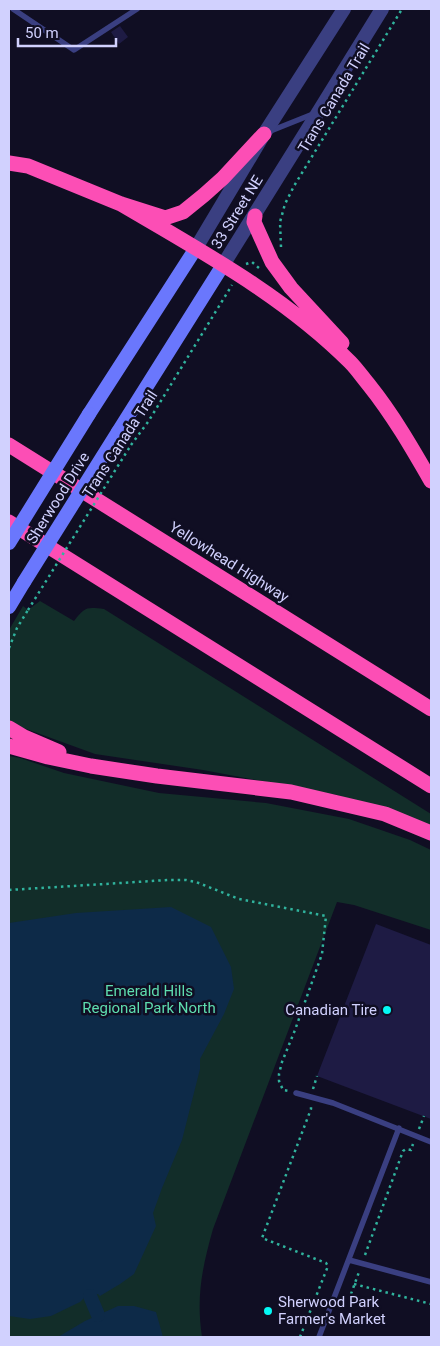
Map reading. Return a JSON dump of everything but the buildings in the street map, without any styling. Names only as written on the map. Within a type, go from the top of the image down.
[{"type":"highway","points":[[9,163],[28,166],[121,204],[165,218],[183,212],[204,195],[264,134]]},
{"type":"highway","points":[[121,204],[196,248],[293,312],[351,363],[381,400],[431,481]]},
{"type":"highway","points":[[255,216],[254,222],[272,262],[291,288],[343,345],[351,363]]},
{"type":"highway","name":"Yellowhead Highway","points":[[9,445],[431,709]]},
{"type":"highway","points":[[9,522],[431,786]]},
{"type":"highway","points":[[9,728],[24,737],[90,766]]},
{"type":"highway","points":[[9,746],[90,766],[291,792],[385,814],[431,833]]},
{"type":"main road","name":"33 Street NE","points":[[90,414],[196,248]]},
{"type":"main road","name":"33 Street NE","points":[[118,432],[223,265]]},
{"type":"main road","name":"Sherwood Drive","points":[[9,544],[90,414]]},
{"type":"main road","name":"Sherwood Drive","points":[[9,607],[118,432]]},
{"type":"street","name":"33 Street NE","points":[[196,248],[264,134],[344,9]]},
{"type":"street","name":"33 Street NE","points":[[223,265],[382,9]]},
{"type":"lane","points":[[14,9],[74,50],[137,9]]},
{"type":"lane","points":[[264,134],[319,111]]},
{"type":"lane","points":[[296,1093],[333,1103],[431,1142]]},
{"type":"lane","points":[[320,1337],[399,1128]]},
{"type":"lane","points":[[349,1260],[431,1282]]},
{"type":"path","name":"Trans Canada Trail","points":[[281,249],[280,222],[284,204],[402,9]]},
{"type":"path","points":[[244,265],[252,262],[260,269],[267,266]]},
{"type":"path","name":"Trans Canada Trail","points":[[9,648],[17,628],[28,610],[130,445],[148,422],[230,289]]},
{"type":"path","points":[[9,890],[186,880],[205,885],[231,897],[246,901],[326,916],[322,954],[279,1074],[283,1090],[296,1093]]},
{"type":"path","points":[[300,1337],[328,1266],[326,1263],[262,1238],[311,1109],[313,1088],[317,1076]]},
{"type":"path","points":[[350,1294],[402,1151],[406,1149],[411,1150],[424,1116]]},
{"type":"path","points":[[354,1284],[431,1304],[431,1298]]},
{"type":"green space","points":[[40,601],[74,621],[86,609],[104,609],[431,814],[431,828],[337,795],[203,770],[95,754],[9,721],[9,630],[23,606],[28,610]]},
{"type":"green space","name":"Emerald Hills Regional Park North","points":[[9,756],[64,773],[159,793],[266,803],[349,819],[410,840],[431,850],[431,930],[354,905],[337,902],[213,1229],[201,1283],[200,1322],[202,1337],[9,1337]]},
{"type":"water","points":[[171,907],[211,927],[231,967],[234,989],[224,1014],[200,1059],[200,1069],[182,1140],[153,1213],[156,1226],[134,1274],[120,1284],[100,1296],[98,1294],[85,1297],[80,1302],[51,1316],[30,1319],[9,1316],[9,923],[76,913]]},
{"type":"water","points":[[118,1306],[134,1306],[156,1312],[163,1337],[58,1337],[85,1321]]},
{"type":"waterway","points":[[90,1296],[98,1315]]},
{"type":"place","name":"Canadian Tire","points":[[387,1010]]},
{"type":"place","name":"Sherwood Park Farmer's Market","points":[[268,1311]]}]
